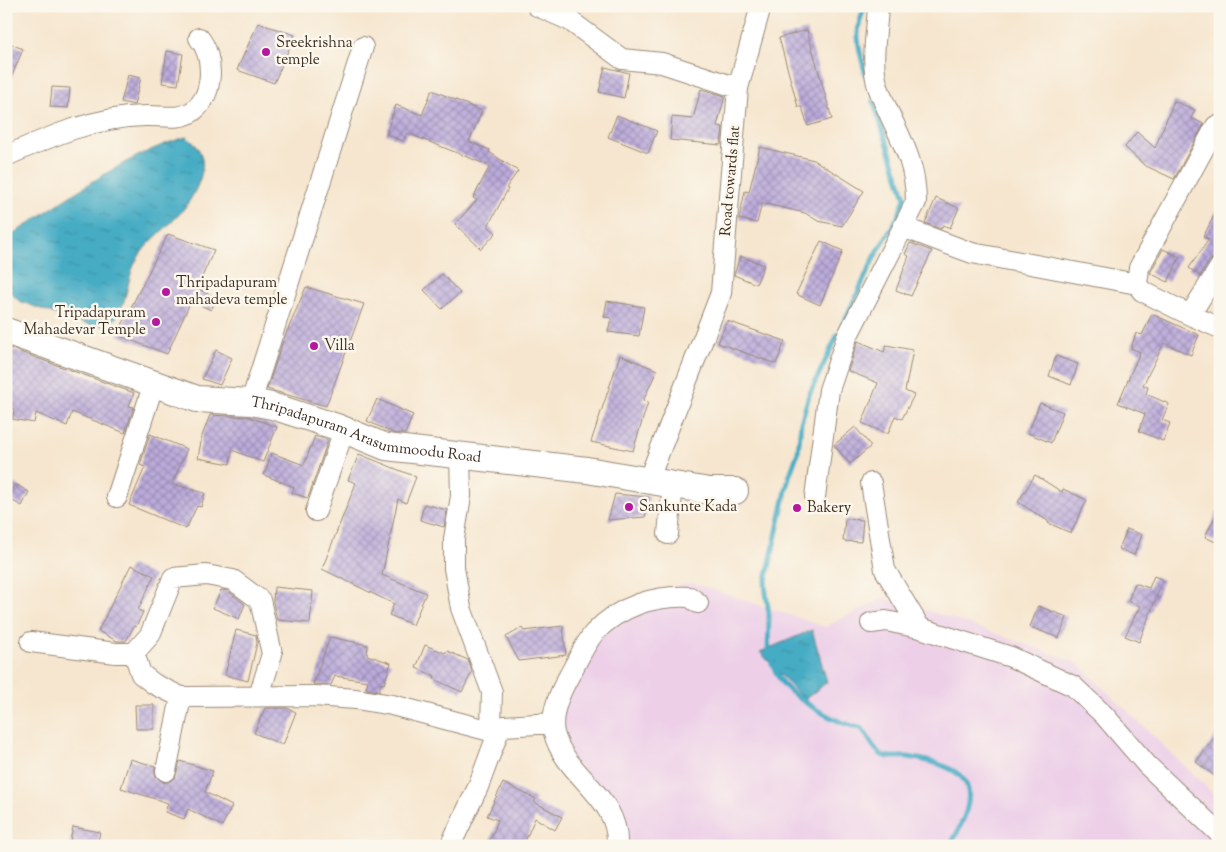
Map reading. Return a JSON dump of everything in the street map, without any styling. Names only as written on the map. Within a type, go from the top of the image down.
[{"type":"main road","name":"Thripadapuram Arasummoodu Road","points":[[6,331],[198,398],[251,402],[272,406],[344,430],[386,447],[588,470],[708,491],[735,492]]},
{"type":"street","points":[[537,6],[569,20],[622,59],[662,63],[738,88]]},
{"type":"street","name":"Road towards flat","points":[[668,534],[661,483],[721,292],[738,88],[761,6]]},
{"type":"street","points":[[815,497],[829,390],[847,337],[905,228],[916,202],[916,185],[909,153],[878,85],[875,53],[878,6]]},
{"type":"street","points":[[6,156],[57,133],[96,122],[143,116],[179,117],[193,112],[204,99],[210,74],[206,47],[199,38]]},
{"type":"street","points":[[251,402],[363,47]]},
{"type":"street","points":[[1216,126],[1139,268],[1137,284],[1142,291],[1220,328]]},
{"type":"street","points":[[905,228],[972,253],[1137,284]]},
{"type":"street","points":[[1190,315],[1220,267]]},
{"type":"street","points":[[117,497],[154,383]]},
{"type":"street","points":[[316,511],[344,430]]},
{"type":"street","points":[[460,454],[461,496],[454,539],[454,568],[462,608],[492,692],[491,726],[498,733]]},
{"type":"street","points":[[871,483],[885,570],[920,628]]},
{"type":"street","points":[[31,642],[116,653],[134,653],[150,635],[173,578],[206,575],[233,580],[260,600],[272,654],[260,696]]},
{"type":"street","points":[[617,846],[614,817],[562,752],[555,735],[553,723],[556,704],[564,686],[594,634],[601,627],[635,604],[677,596],[690,596],[698,603]]},
{"type":"street","points":[[871,623],[886,621],[920,628],[1011,656],[1069,683],[1104,715],[1147,765],[1220,834]]},
{"type":"street","points":[[134,653],[141,674],[154,684],[181,697],[260,696],[356,699],[392,705],[498,733]]},
{"type":"street","points":[[166,771],[181,697]]},
{"type":"street","points":[[450,846],[478,787],[498,733],[504,726],[553,723]]},
{"type":"shaded area","points":[[693,583],[825,627],[884,598],[946,616],[1077,663],[1220,800],[1220,846],[617,846],[613,828],[555,760],[548,705],[611,618],[644,592]]},
{"type":"water","points":[[186,137],[195,144],[200,152],[202,170],[200,179],[180,214],[152,240],[135,263],[123,304],[116,318],[104,325],[91,325],[20,301],[6,288],[7,238],[117,167],[163,145]]},
{"type":"water","points":[[812,630],[827,682],[804,700],[760,652]]},
{"type":"building","name":"Sreekrishna temple","points":[[258,23],[295,35],[274,83],[237,70]]},
{"type":"building","points":[[807,30],[832,119],[808,126],[802,107],[798,107],[779,38]]},
{"type":"building","points":[[6,42],[23,49],[7,88],[6,88]]},
{"type":"building","points":[[167,51],[183,54],[178,85],[162,83]]},
{"type":"building","points":[[605,67],[629,73],[624,98],[599,92]]},
{"type":"building","points":[[128,75],[141,78],[134,105],[121,102]]},
{"type":"building","points":[[52,87],[70,88],[68,108],[50,107]]},
{"type":"building","points":[[701,89],[725,96],[717,126],[723,127],[721,145],[670,140],[672,117],[693,119]]},
{"type":"building","points":[[432,90],[482,111],[469,142],[490,150],[489,152],[518,171],[506,188],[508,189],[488,226],[496,233],[481,249],[455,224],[477,200],[473,198],[490,166],[407,133],[403,141],[386,134],[396,105],[422,115]]},
{"type":"building","points":[[1174,101],[1195,110],[1191,118],[1204,124],[1174,179],[1144,165],[1125,147],[1137,132],[1155,148]]},
{"type":"building","points":[[617,115],[657,131],[648,153],[608,137]]},
{"type":"building","points":[[760,147],[814,160],[864,191],[842,226],[818,221],[805,213],[762,203],[757,223],[739,219],[745,191],[749,192]]},
{"type":"building","points":[[936,198],[959,208],[950,228],[943,225],[941,229],[925,223]]},
{"type":"building","points":[[1220,204],[1220,255],[1210,260],[1200,276],[1189,268],[1209,239],[1203,237]]},
{"type":"building","name":"Thripadapuram mahadeva temple","points":[[168,234],[214,250],[197,288],[217,299],[211,310],[191,301],[167,354],[117,335]]},
{"type":"building","points":[[821,241],[843,251],[820,305],[796,294]]},
{"type":"building","points":[[910,243],[932,251],[911,296],[896,290],[909,256],[905,254]]},
{"type":"building","points":[[1163,249],[1180,257],[1168,282],[1150,273]]},
{"type":"building","points":[[740,256],[764,265],[756,284],[734,275]]},
{"type":"building","points":[[442,274],[460,293],[442,309],[424,290]]},
{"type":"building","name":"Villa","points":[[306,287],[364,304],[326,406],[267,389],[283,341]]},
{"type":"building","points":[[607,301],[644,307],[639,336],[608,332],[611,318],[604,317]]},
{"type":"building","points":[[1152,314],[1199,335],[1191,355],[1164,343],[1143,385],[1148,387],[1146,394],[1169,404],[1162,420],[1170,423],[1163,441],[1139,431],[1145,414],[1118,403],[1140,352],[1131,348],[1136,333],[1142,335]]},
{"type":"building","points":[[727,321],[785,341],[776,364],[718,343]]},
{"type":"building","points":[[858,341],[884,352],[886,345],[913,350],[905,391],[914,395],[902,419],[895,416],[888,434],[862,423],[878,383],[848,371]]},
{"type":"building","points":[[9,348],[134,393],[129,406],[134,407],[125,433],[72,412],[67,426],[36,413],[34,423],[12,419],[14,409],[6,406],[6,355]]},
{"type":"building","points":[[216,350],[232,358],[220,385],[202,379]]},
{"type":"building","points":[[620,355],[657,370],[643,401],[648,402],[633,451],[591,442]]},
{"type":"building","points":[[1056,356],[1078,364],[1071,385],[1049,376]]},
{"type":"building","points":[[377,399],[413,415],[405,434],[393,433],[367,421]]},
{"type":"building","points":[[1040,403],[1063,412],[1051,443],[1028,433]]},
{"type":"building","points":[[210,415],[249,417],[277,427],[263,462],[232,450],[230,464],[198,458],[202,436]]},
{"type":"building","points":[[855,427],[871,446],[850,464],[834,445]]},
{"type":"building","points":[[150,434],[187,449],[172,484],[205,493],[201,507],[197,506],[186,529],[129,505],[145,467],[140,465]]},
{"type":"building","points":[[315,436],[328,440],[308,498],[292,493],[294,487],[264,475],[272,453],[304,465]]},
{"type":"building","points":[[359,454],[416,477],[406,503],[398,499],[382,575],[426,593],[413,625],[389,615],[394,604],[322,569],[356,483],[348,480]]},
{"type":"building","points":[[1035,475],[1062,492],[1063,489],[1087,500],[1071,533],[1048,523],[1048,521],[1018,502]]},
{"type":"building","points":[[15,484],[29,492],[22,506],[7,498]]},
{"type":"building","name":"Sankunte Kada","points":[[615,494],[649,497],[645,517],[608,520]]},
{"type":"building","points":[[424,504],[447,510],[444,527],[420,520]]},
{"type":"building","points":[[1220,506],[1220,544],[1205,537]]},
{"type":"building","points":[[845,519],[863,520],[861,542],[843,541]]},
{"type":"building","points":[[1127,529],[1142,535],[1134,555],[1119,549]]},
{"type":"building","points":[[131,565],[154,576],[138,610],[143,612],[136,627],[134,626],[126,641],[117,641],[98,631]]},
{"type":"building","points":[[1154,576],[1163,580],[1139,642],[1125,636],[1140,606],[1128,601],[1135,583],[1149,588]]},
{"type":"building","points":[[274,587],[313,591],[310,623],[277,620],[273,602]]},
{"type":"building","points":[[221,590],[228,591],[245,604],[239,619],[213,608]]},
{"type":"building","points":[[1038,606],[1067,617],[1059,638],[1030,627]]},
{"type":"building","points":[[563,626],[566,655],[519,661],[506,637],[522,628],[524,631]]},
{"type":"building","points":[[236,630],[256,635],[257,643],[248,681],[225,675]]},
{"type":"building","points":[[330,637],[368,645],[367,655],[391,663],[384,684],[381,683],[379,691],[366,689],[368,681],[335,676],[331,685],[313,684]]},
{"type":"building","points":[[425,645],[445,653],[447,651],[468,660],[472,672],[462,692],[434,679],[435,676],[416,668]]},
{"type":"building","points":[[135,705],[154,705],[154,729],[136,729]]},
{"type":"building","points":[[265,708],[287,708],[296,712],[283,745],[254,733]]},
{"type":"building","points":[[1220,730],[1220,780],[1196,762]]},
{"type":"building","points":[[130,759],[155,766],[155,775],[164,783],[175,778],[180,761],[213,771],[205,792],[232,806],[222,826],[188,809],[184,819],[165,812],[168,803],[121,788]]},
{"type":"building","points":[[503,783],[536,799],[534,802],[562,817],[555,830],[535,818],[523,846],[488,846],[498,820],[487,816]]},
{"type":"building","points":[[73,827],[100,832],[97,846],[69,846]]},
{"type":"waterway","points":[[866,6],[859,23],[858,40],[866,75]]},
{"type":"waterway","points":[[842,326],[875,256],[898,217],[905,198],[873,100]]},
{"type":"waterway","points":[[768,655],[769,615],[765,585],[789,477],[798,452],[801,423],[809,395],[838,334]]},
{"type":"waterway","points":[[772,663],[781,682],[790,691],[830,717],[861,728],[882,755],[908,757],[930,762],[947,767],[959,775],[966,784],[969,795],[967,809],[950,846]]},
{"type":"place","name":"Sreekrishna temple","points":[[266,52]]},
{"type":"place","name":"Thripadapuram mahadeva temple","points":[[166,292]]},
{"type":"place","name":"Tripadapuram Mahadevar Temple","points":[[156,322]]},
{"type":"place","name":"Villa","points":[[314,346]]},
{"type":"place","name":"Sankunte Kada","points":[[629,507]]},
{"type":"place","name":"Bakery","points":[[797,508]]}]
